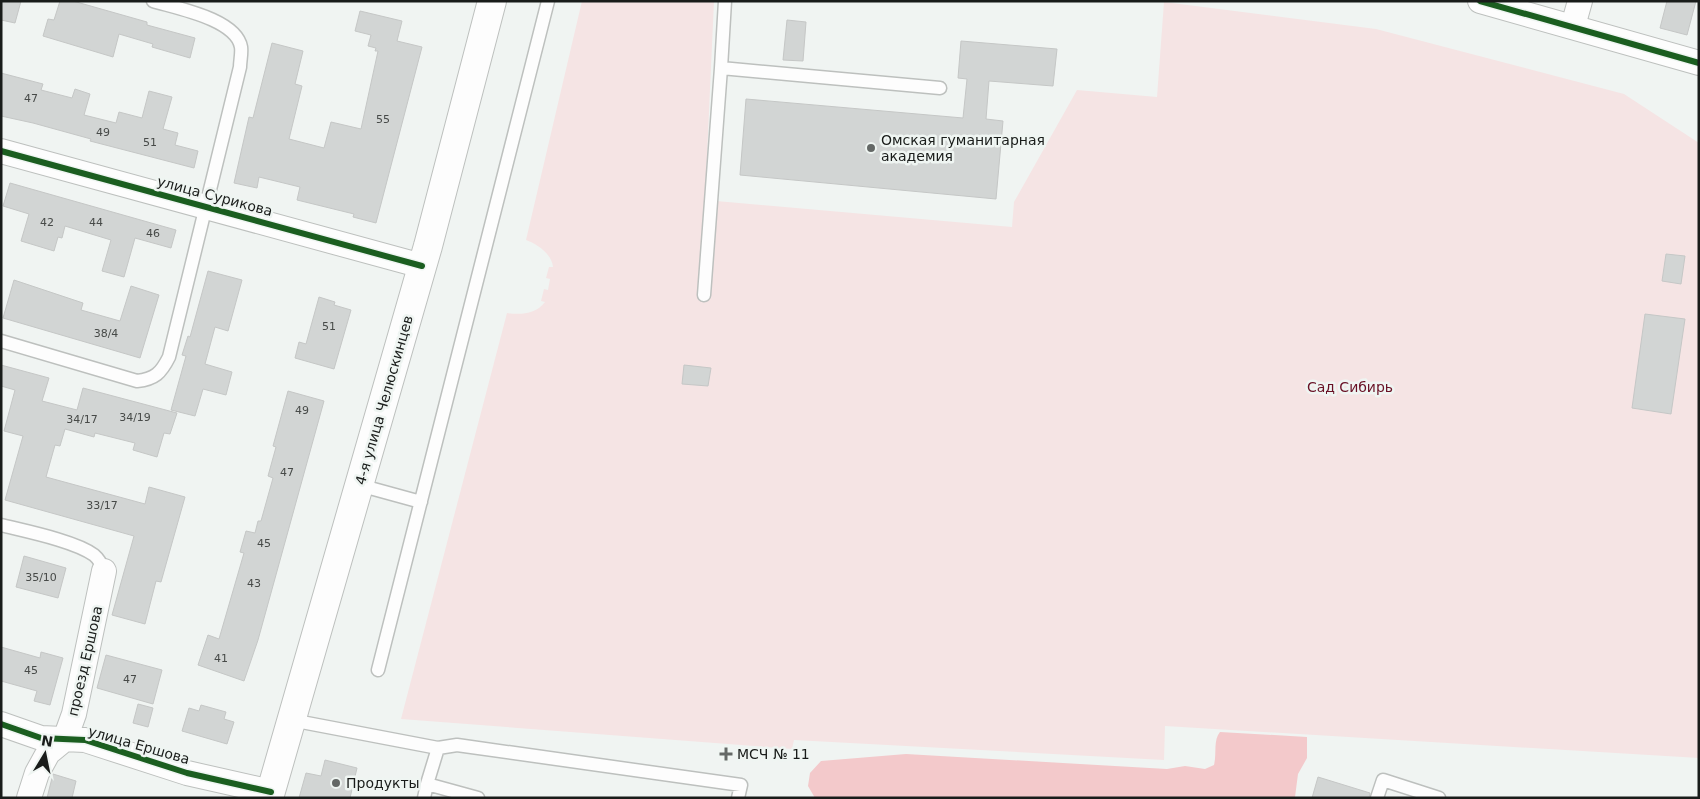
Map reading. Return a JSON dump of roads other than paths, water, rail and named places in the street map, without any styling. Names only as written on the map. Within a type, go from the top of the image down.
[{"type":"main road","name":"4-я улица Челюскинцев","points":[[270,795],[422,266],[492,1]]},
{"type":"street","points":[[1480,1],[1699,63]]},
{"type":"street","points":[[1573,26],[1580,1]]},
{"type":"street","name":"улица Сурикова","points":[[1,151],[422,266]]},
{"type":"street","name":"проезд Ершова","points":[[65,740],[74,714],[104,571]]},
{"type":"street","name":"улица Ершова","points":[[1,724],[41,738],[85,740],[187,772],[270,795]]},
{"type":"street","points":[[30,798],[37,773],[48,753],[65,740]]},
{"type":"lane","points":[[1,341],[137,381],[152,380],[162,371],[169,357],[240,67],[241,45],[230,29],[208,18],[153,1]]},
{"type":"lane","points":[[378,670],[548,1]]},
{"type":"lane","points":[[704,296],[725,1]]},
{"type":"lane","points":[[721,68],[940,88]]},
{"type":"lane","points":[[359,485],[421,502]]},
{"type":"lane","points":[[1,525],[77,547],[93,554],[101,562],[104,571]]},
{"type":"lane","points":[[291,720],[438,748],[457,745],[741,786],[738,798]]},
{"type":"lane","points":[[424,798],[438,748]]},
{"type":"lane","points":[[1377,798],[1383,780],[1439,798]]},
{"type":"lane","points":[[428,784],[478,798]]},
{"type":"place","name":"Омская гуманитарная академия","points":[[871,148]]},
{"type":"place","name":"МСЧ № 11","points":[[726,754]]},
{"type":"place","name":"Продукты","points":[[336,783]]},
{"type":"park label","name":"Сад Сибирь","points":[[1350,387]]}]
